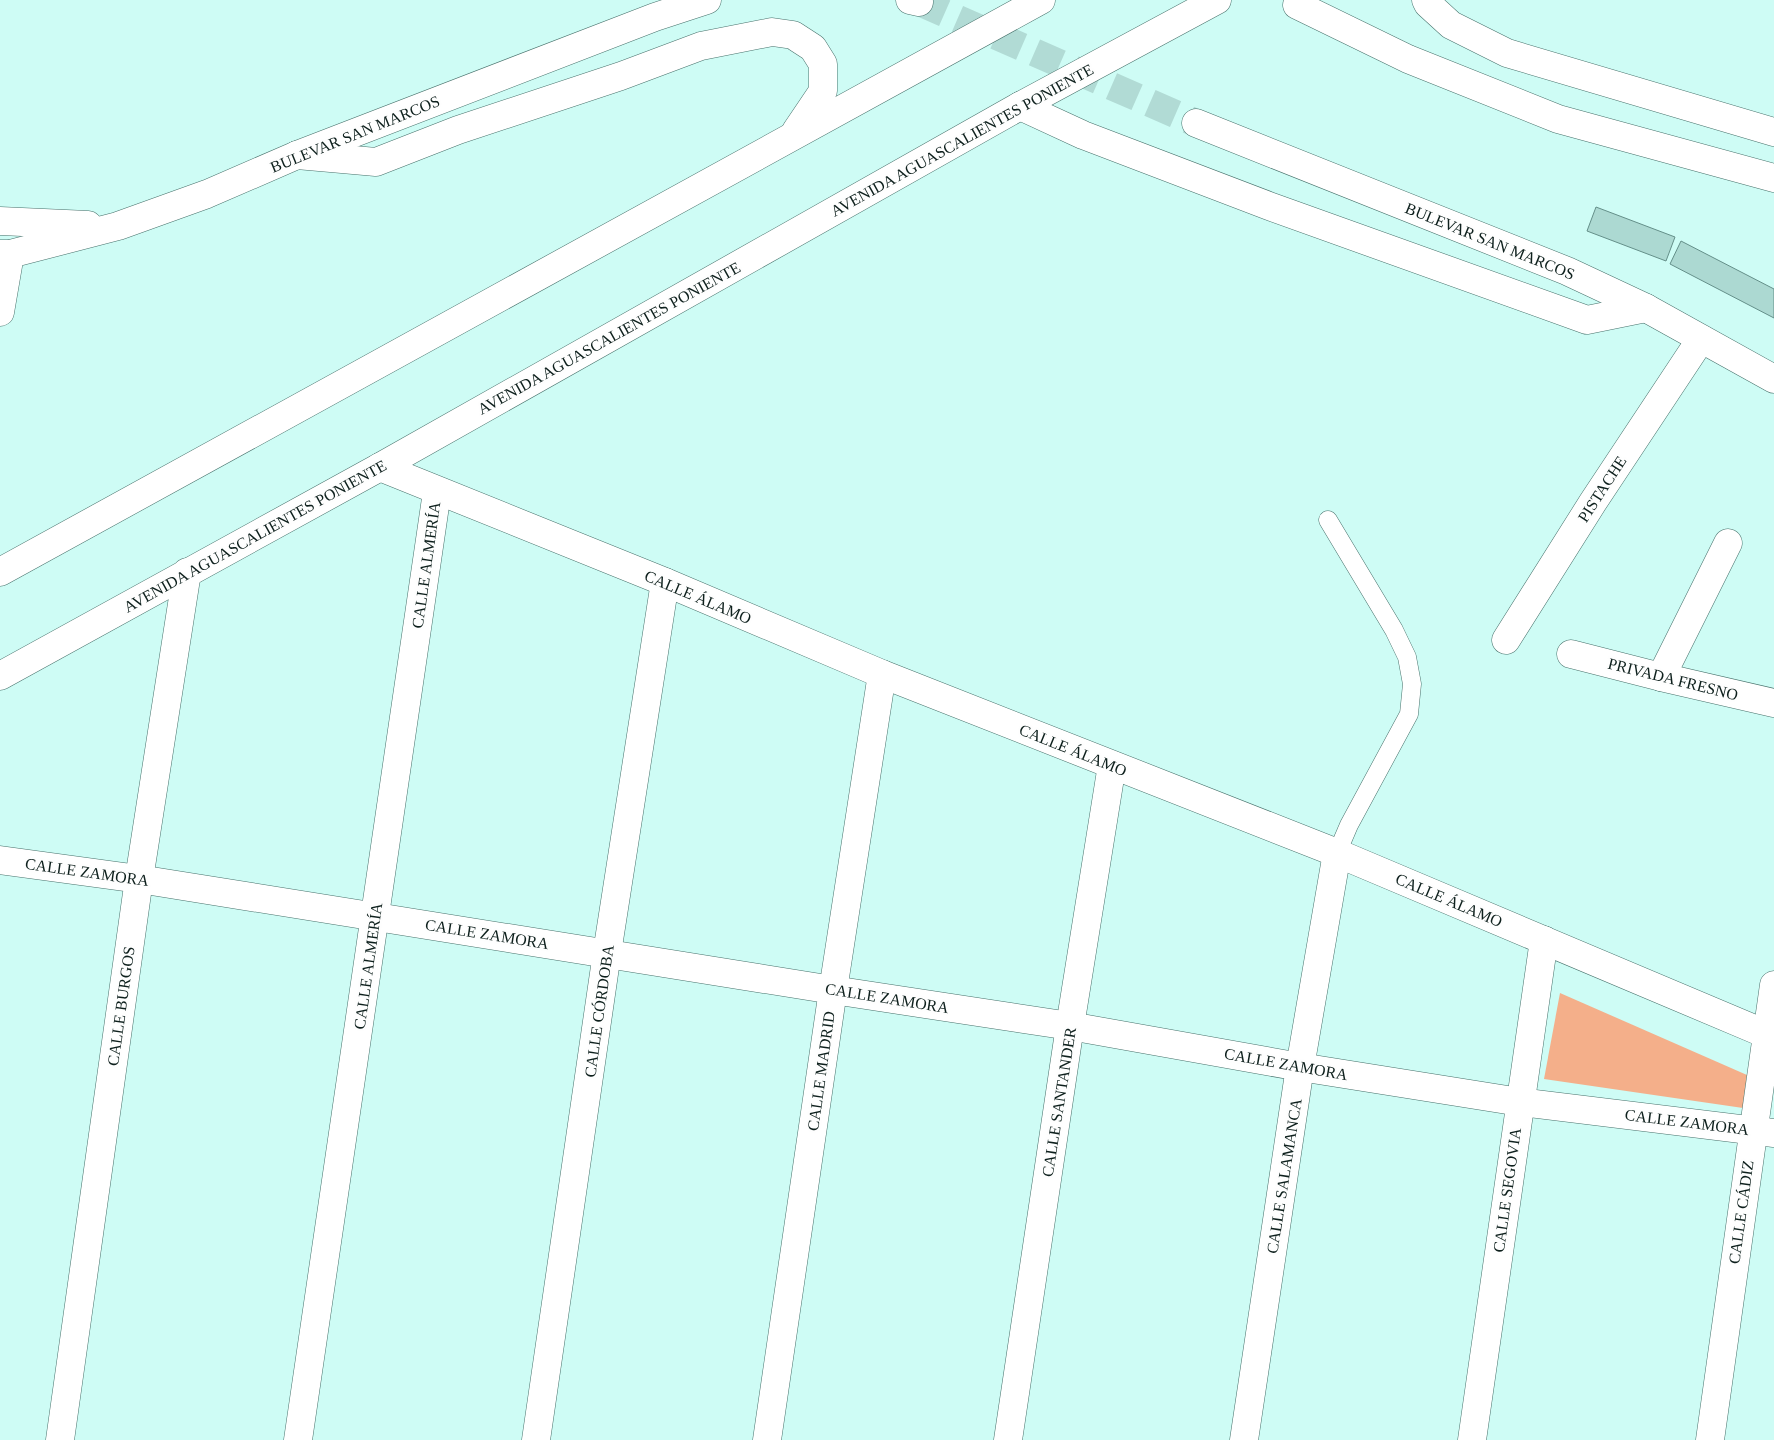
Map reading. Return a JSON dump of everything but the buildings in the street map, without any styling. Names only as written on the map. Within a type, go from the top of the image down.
[{"type":"street","name":"BULEVAR SAN MARCOS","points":[[5,254],[118,226],[207,194],[297,156],[646,20],[707,0]]},
{"type":"street","points":[[0,572],[1041,0]]},
{"type":"street","name":"AVENIDA AGUASCALIENTES PONIENTE","points":[[0,676],[380,467],[1020,106],[1216,0]]},
{"type":"street","points":[[1426,0],[1451,25],[1507,54],[1774,132]]},
{"type":"street","points":[[1297,5],[1408,59],[1558,119],[1774,178]]},
{"type":"street","points":[[297,156],[376,162],[458,130],[621,76],[701,46],[772,32],[793,35],[813,48],[823,64],[823,90],[793,135]]},
{"type":"street","points":[[1020,106],[1083,135],[1260,202],[1587,320],[1646,308]]},
{"type":"street","name":"BULEVAR SAN MARCOS","points":[[1196,123],[1567,271],[1646,308],[1774,379]]},
{"type":"street","points":[[0,221],[118,226]]},
{"type":"street","points":[[0,312],[5,254]]},
{"type":"street","name":"PISTACHE","points":[[1506,640],[1593,502],[1701,339]]},
{"type":"street","name":"CALLE ÁLAMO","points":[[380,467],[437,492],[665,582],[882,674],[1336,853],[1770,1035]]},
{"type":"street","name":"CALLE ALMERÍA","points":[[298,1440],[437,492]]},
{"type":"street","points":[[1661,677],[1728,543]]},
{"type":"street","name":"CALLE BURGOS","points":[[60,1440],[139,879],[187,572]]},
{"type":"street","name":"CALLE CÓRDOBA","points":[[536,1440],[607,953],[665,582]]},
{"type":"street","name":"PRIVADA FRESNO","points":[[1571,654],[1774,703]]},
{"type":"street","name":"CALLE MADRID","points":[[767,1440],[833,990],[882,674]]},
{"type":"street","name":"CALLE SANTANDER","points":[[1008,1440],[1070,1026],[1112,765]]},
{"type":"street","name":"CALLE SALAMANCA","points":[[1244,1440],[1300,1067],[1336,853]]},
{"type":"street","name":"CALLE ZAMORA","points":[[0,860],[139,879],[1070,1026],[1300,1067],[1520,1102],[1763,1131]]},
{"type":"street","name":"CALLE SEGOVIA","points":[[1472,1440],[1544,940]]},
{"type":"street","name":"CALLE CÁDIZ","points":[[1710,1440],[1763,1131],[1774,985]]},
{"type":"lane","points":[[1328,520],[1394,630],[1407,657],[1412,684],[1409,714],[1336,853]]},
{"type":"shaded area","points":[[1560,993],[1747,1075],[1743,1108],[1544,1079]]},
{"type":"tunnel","points":[[919,2],[1196,123]]}]
